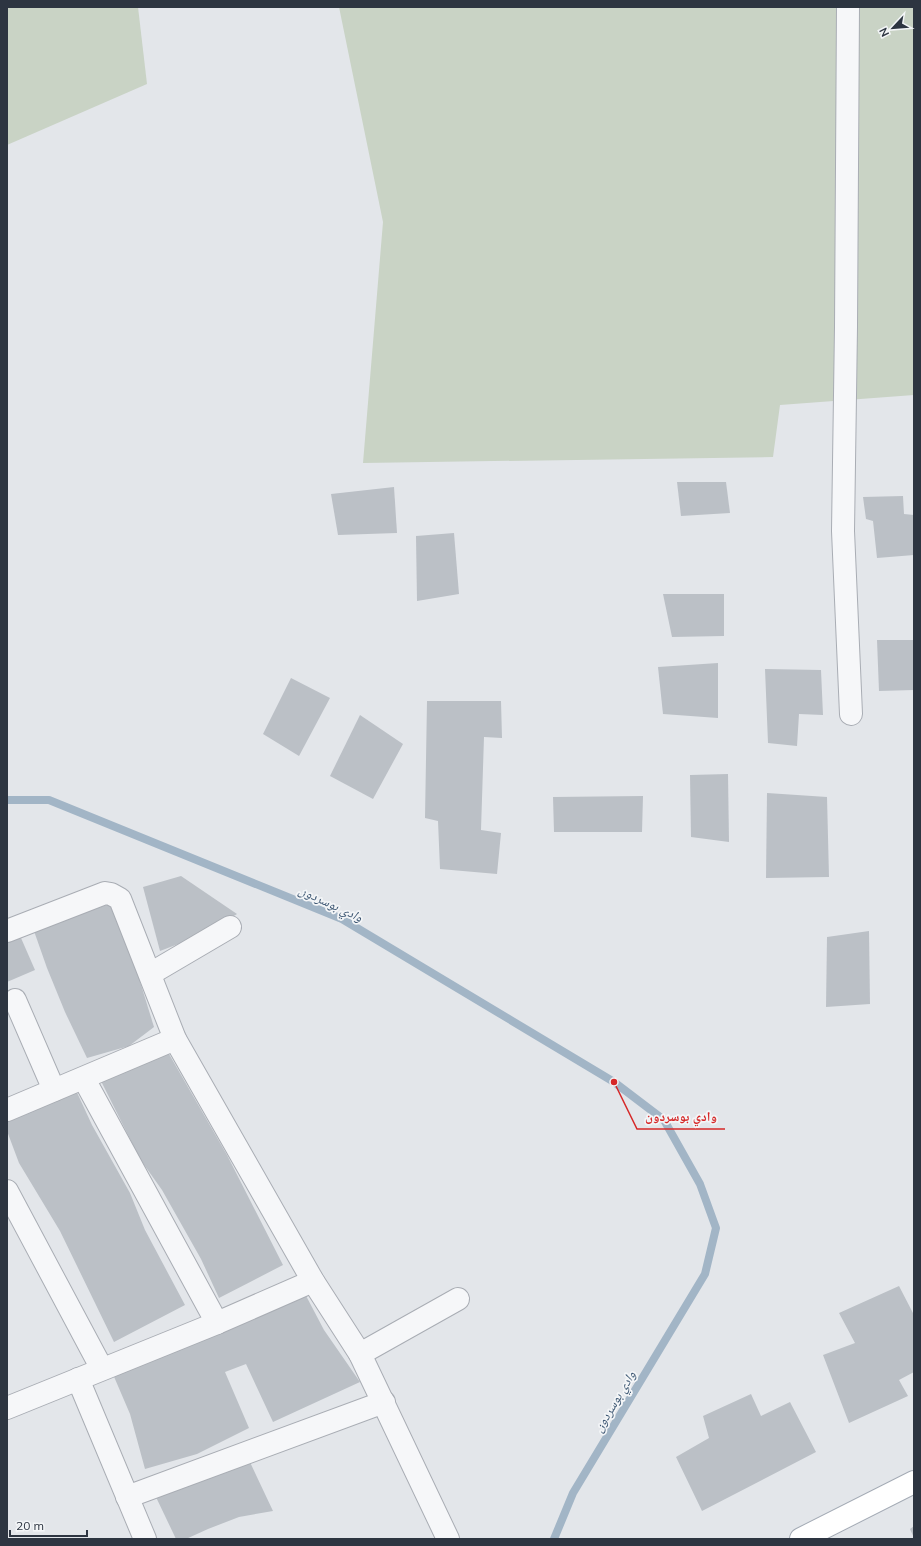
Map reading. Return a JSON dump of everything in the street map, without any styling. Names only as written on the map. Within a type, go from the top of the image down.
[{"type":"main road","points":[[801,1539],[914,1482]]},
{"type":"street","points":[[848,7],[843,531],[851,714]]},
{"type":"street","points":[[7,931],[105,893],[111,894],[120,899],[176,1039],[313,1282],[360,1354],[448,1539]]},
{"type":"street","points":[[150,974],[230,927]]},
{"type":"street","points":[[15,1000],[54,1090]]},
{"type":"street","points":[[7,1110],[84,1079],[176,1039]]},
{"type":"street","points":[[84,1079],[217,1323]]},
{"type":"street","points":[[7,1191],[102,1369]]},
{"type":"street","points":[[7,1408],[217,1323],[313,1282]]},
{"type":"street","points":[[360,1354],[458,1298]]},
{"type":"street","points":[[78,1379],[145,1539]]},
{"type":"street","points":[[127,1497],[384,1402]]},
{"type":"green space","points":[[7,7],[138,7],[147,84],[7,145]]},
{"type":"green space","points":[[339,7],[914,7],[914,395],[780,405],[773,457],[363,463],[383,222]]},
{"type":"building","points":[[677,482],[726,482],[730,513],[681,516]]},
{"type":"building","points":[[394,487],[397,533],[338,535],[331,494]]},
{"type":"building","points":[[903,496],[904,514],[914,515],[914,555],[877,558],[873,521],[866,519],[863,497]]},
{"type":"building","points":[[454,533],[459,594],[417,601],[416,536]]},
{"type":"building","points":[[663,594],[724,594],[724,636],[672,637]]},
{"type":"building","points":[[877,640],[914,640],[914,690],[879,691]]},
{"type":"building","points":[[718,663],[718,718],[663,714],[658,667]]},
{"type":"building","points":[[765,669],[821,670],[823,715],[799,714],[797,746],[768,743]]},
{"type":"building","points":[[291,678],[330,698],[299,756],[263,734]]},
{"type":"building","points":[[427,701],[501,701],[502,738],[484,737],[481,830],[501,833],[497,874],[440,869],[438,821],[425,818]]},
{"type":"building","points":[[360,715],[403,744],[373,799],[330,776]]},
{"type":"building","points":[[728,774],[729,842],[691,837],[690,775]]},
{"type":"building","points":[[767,793],[827,797],[829,877],[766,878]]},
{"type":"building","points":[[643,796],[642,832],[554,832],[553,797]]},
{"type":"building","points":[[181,876],[237,914],[207,933],[160,951],[143,887]]},
{"type":"building","points":[[112,903],[126,936],[154,1027],[129,1046],[87,1058],[65,1012],[34,931]]},
{"type":"building","points":[[869,931],[870,1004],[826,1007],[827,937]]},
{"type":"building","points":[[21,938],[35,970],[7,982],[7,941]]},
{"type":"building","points":[[165,1047],[227,1155],[283,1265],[219,1298],[201,1259],[162,1190],[140,1159],[100,1079]]},
{"type":"building","points":[[74,1086],[92,1125],[130,1193],[145,1230],[185,1305],[114,1342],[60,1231],[19,1163],[7,1131],[7,1116]]},
{"type":"building","points":[[899,1286],[914,1315],[914,1372],[899,1380],[908,1396],[849,1423],[823,1355],[855,1343],[839,1313]]},
{"type":"building","points":[[303,1290],[324,1330],[360,1382],[273,1422],[246,1364],[225,1372],[249,1428],[197,1454],[145,1469],[130,1414],[112,1372]]},
{"type":"building","points":[[751,1394],[761,1416],[790,1402],[816,1452],[702,1511],[676,1457],[709,1438],[703,1416]]},
{"type":"building","points":[[249,1460],[273,1511],[239,1517],[186,1539],[176,1539],[155,1495]]},
{"type":"building","points":[[914,1526],[914,1538],[910,1529]]},
{"type":"waterway","name":"وادي بوسردون","points":[[7,800],[49,800],[342,919],[614,1082],[664,1120],[700,1184],[716,1228],[705,1274],[573,1493],[554,1539]]},
{"type":"place","name":"وادي بوسردون","points":[[614,1082]]}]
